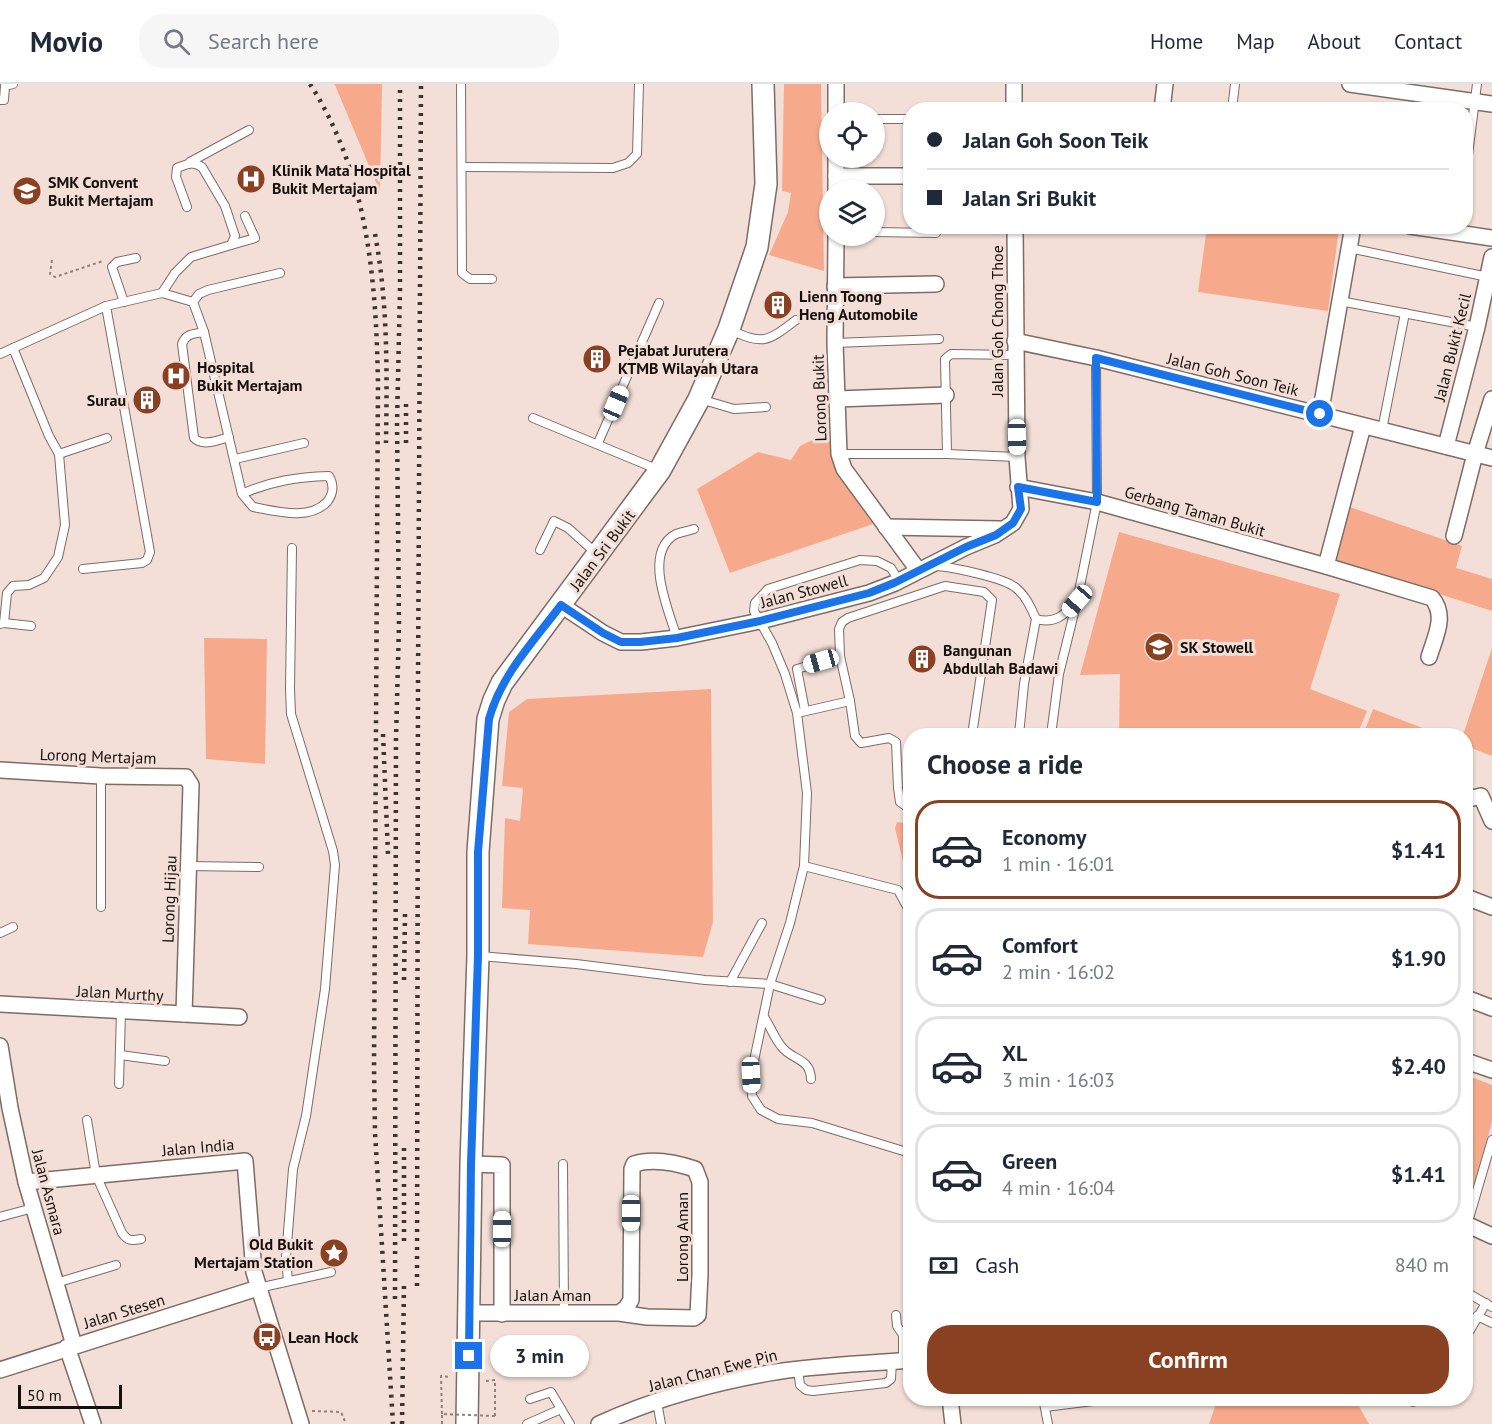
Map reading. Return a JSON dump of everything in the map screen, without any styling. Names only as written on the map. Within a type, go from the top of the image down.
[{"type":"street","name":"Jalan Sri Bukit","points":[[467,1424],[471,1164],[478,956],[478,852],[489,719],[502,683],[660,470],[699,399],[729,329],[757,247],[766,184],[763,84]]},
{"type":"street","points":[[836,84],[836,102]]},
{"type":"street","points":[[1014,84],[1014,102]]},
{"type":"street","points":[[1163,102],[1165,84]]},
{"type":"street","points":[[1350,84],[1415,88],[1492,104]]},
{"type":"street","points":[[868,180],[903,177]]},
{"type":"street","name":"Jalan Goh Chong Thoe","points":[[1015,234],[1018,487]]},
{"type":"street","points":[[1320,414],[1352,234]]},
{"type":"street","points":[[1473,234],[1492,238]]},
{"type":"street","name":"Lorong Bukit","points":[[836,246],[835,343],[839,454],[844,469],[886,527],[923,568]]},
{"type":"street","name":"Jalan Bukit Kecil","points":[[1446,446],[1477,327],[1492,256]]},
{"type":"street","points":[[835,286],[936,284]]},
{"type":"street","name":"Jalan Goh Soon Teik","points":[[1015,348],[1096,358],[1492,458]]},
{"type":"street","points":[[837,399],[946,395]]},
{"type":"street","points":[[1454,536],[1492,399]]},
{"type":"street","points":[[1326,566],[1364,426]]},
{"type":"street","name":"Gerbang Taman Bukit","points":[[1018,487],[1097,502],[1432,598],[1438,606],[1440,617],[1429,657]]},
{"type":"street","name":"Jalan Stowell","points":[[561,605],[621,642],[640,642],[677,638],[760,621],[869,593],[899,581],[1013,523],[1021,509],[1018,487]]},
{"type":"street","points":[[886,527],[1004,529]]},
{"type":"street","name":"Lorong Mertajam","points":[[0,770],[100,776],[186,777],[191,784]]},
{"type":"street","name":"Lorong Hijau","points":[[184,1014],[191,784]]},
{"type":"street","points":[[1473,798],[1481,796],[1492,820]]},
{"type":"street","points":[[1473,900],[1492,907]]},
{"type":"street","points":[[1473,1001],[1492,1008]]},
{"type":"street","name":"Jalan Murthy","points":[[0,1004],[239,1017]]},
{"type":"street","name":"Jalan Asmara","points":[[0,1046],[2,1073],[26,1182],[56,1283],[93,1424]]},
{"type":"street","points":[[1473,1063],[1492,1070]]},
{"type":"street","name":"Jalan India","points":[[26,1182],[245,1161],[254,1272],[258,1288]]},
{"type":"street","name":"Lorong Aman","points":[[647,1161],[663,1162],[695,1169],[700,1182],[698,1315],[694,1318],[646,1317],[619,1313],[631,1300],[632,1170],[634,1164],[647,1161]]},
{"type":"street","points":[[471,1164],[502,1166],[502,1314]]},
{"type":"street","points":[[1473,1228],[1492,1236]]},
{"type":"street","points":[[258,1288],[300,1418]]},
{"type":"street","name":"Jalan Stesen","points":[[0,1370],[258,1288]]},
{"type":"street","name":"Jalan Aman","points":[[470,1313],[619,1313]]},
{"type":"street","name":"Jalan Chan Ewe Pin","points":[[599,1424],[657,1402],[711,1386],[768,1373],[902,1360]]},
{"type":"street","points":[[951,1406],[953,1424]]},
{"type":"lane","points":[[461,84],[462,273],[470,279],[492,279]]},
{"type":"lane","points":[[462,167],[613,168],[628,163],[637,154],[639,84]]},
{"type":"lane","points":[[1233,102],[1235,84]]},
{"type":"lane","points":[[1473,117],[1477,84]]},
{"type":"lane","points":[[0,100],[4,100],[8,85]]},
{"type":"lane","points":[[885,119],[903,119]]},
{"type":"lane","points":[[187,207],[176,177],[177,168],[249,130]]},
{"type":"lane","points":[[189,163],[196,163],[202,167],[225,206],[236,236],[231,245]]},
{"type":"lane","points":[[162,293],[174,273],[191,257],[255,238],[245,216]]},
{"type":"lane","points":[[885,232],[903,232]]},
{"type":"lane","points":[[1349,248],[1488,277]]},
{"type":"lane","points":[[124,302],[112,267],[117,262],[136,258]]},
{"type":"lane","points":[[193,302],[199,294],[208,290],[280,273]]},
{"type":"lane","points":[[0,354],[106,306],[162,293],[193,302]]},
{"type":"lane","points":[[1339,301],[1477,327]]},
{"type":"lane","points":[[193,302],[204,332],[242,494],[253,507],[290,513],[312,512],[325,504],[332,495],[333,484],[329,476],[303,477],[265,484],[242,494]]},
{"type":"lane","points":[[598,443],[659,303]]},
{"type":"lane","points":[[83,569],[142,563],[147,560],[150,552],[106,306]]},
{"type":"lane","points":[[1382,430],[1405,313]]},
{"type":"lane","points":[[729,329],[755,340],[771,339],[796,320]]},
{"type":"lane","points":[[204,332],[189,334],[184,338],[182,344],[194,438],[203,443],[229,437]]},
{"type":"lane","points":[[835,343],[939,339]]},
{"type":"lane","points":[[13,348],[49,436],[59,454],[65,525],[58,556],[44,578],[29,585],[13,586],[7,593],[2,624],[31,626]]},
{"type":"lane","points":[[947,454],[945,359],[951,354],[1015,348]]},
{"type":"lane","points":[[1051,728],[1059,674],[1077,601],[1097,502],[1096,358]]},
{"type":"lane","points":[[699,399],[734,409],[766,407]]},
{"type":"lane","points":[[533,418],[660,470]]},
{"type":"lane","points":[[59,454],[108,438]]},
{"type":"lane","points":[[235,459],[304,443]]},
{"type":"lane","points":[[839,454],[947,454],[1017,457]]},
{"type":"lane","points":[[540,550],[555,521],[568,528],[598,555]]},
{"type":"lane","points":[[677,638],[659,574],[658,560],[669,540],[694,529]]},
{"type":"lane","points":[[288,1281],[286,1257],[293,1170],[306,1116],[325,989],[335,865],[333,851],[291,714],[292,548]]},
{"type":"lane","points":[[801,712],[754,611],[755,603],[768,589],[860,560],[877,561],[891,568],[899,581]]},
{"type":"lane","points":[[923,568],[944,567],[1006,581],[1022,593],[1031,606],[1036,619],[1024,684],[1021,728]]},
{"type":"lane","points":[[903,804],[900,802],[898,788],[896,742],[889,738],[861,743],[855,736],[840,656],[839,630],[843,622],[848,618],[945,586],[984,592],[992,600],[973,728]]},
{"type":"lane","points":[[1036,619],[1048,622],[1066,614],[1077,601]]},
{"type":"lane","points":[[840,656],[797,669],[807,793],[804,866],[790,922],[770,984],[751,1075],[752,1096],[760,1110],[778,1119],[812,1123],[903,1151]]},
{"type":"lane","points":[[801,712],[850,701]]},
{"type":"lane","points":[[100,776],[101,907]]},
{"type":"lane","points":[[189,866],[259,867]]},
{"type":"lane","points":[[804,866],[898,890],[903,899]]},
{"type":"lane","points":[[730,982],[762,923]]},
{"type":"lane","points":[[0,933],[13,927]]},
{"type":"lane","points":[[478,956],[576,964],[730,982],[770,984],[821,1000]]},
{"type":"lane","points":[[119,1084],[121,1011]]},
{"type":"lane","points":[[764,1017],[781,1046],[791,1056],[804,1061],[811,1070],[811,1079]]},
{"type":"lane","points":[[120,1055],[165,1061]]},
{"type":"lane","points":[[87,1120],[96,1174],[122,1233],[126,1239],[132,1241],[141,1239]]},
{"type":"lane","points":[[1473,1203],[1492,1140]]},
{"type":"lane","points":[[563,1164],[564,1313]]},
{"type":"lane","points":[[0,1217],[33,1208]]},
{"type":"lane","points":[[56,1283],[116,1265]]},
{"type":"lane","points":[[258,1288],[331,1272]]},
{"type":"lane","points":[[1473,1296],[1489,1305],[1477,1316],[1473,1324]]},
{"type":"lane","points":[[798,1369],[800,1385],[806,1390],[886,1383],[891,1379],[902,1360],[903,1335],[897,1326],[896,1315]]},
{"type":"lane","points":[[1477,1316],[1492,1323]]},
{"type":"lane","points":[[530,1399],[551,1392],[570,1424]]},
{"type":"lane","points":[[657,1402],[661,1424]]},
{"type":"lane","points":[[1048,1424],[1045,1407],[1053,1406]]},
{"type":"lane","points":[[527,1424],[561,1409]]},
{"type":"path","points":[[52,260],[50,274],[55,277],[105,260],[112,267]]},
{"type":"path","points":[[442,1414],[495,1416],[495,1380],[486,1380]]},
{"type":"path","points":[[441,1382],[442,1424]]},
{"type":"path","points":[[300,1418],[327,1410],[341,1412],[346,1424]]},
{"type":"shaded area","points":[[382,84],[380,192],[335,85]]},
{"type":"shaded area","points":[[784,84],[821,84],[819,168],[822,168],[823,180],[819,180],[819,246],[824,246],[824,271],[769,255],[788,212],[791,193],[782,191]]},
{"type":"shaded area","points":[[1206,234],[1338,234],[1328,311],[1198,292]]},
{"type":"shaded area","points":[[831,431],[836,472],[873,524],[730,573],[697,489],[758,452],[791,460],[800,446]]},
{"type":"shaded area","points":[[1347,506],[1462,546],[1456,568],[1492,579],[1492,611],[1334,560]]},
{"type":"shaded area","name":"SK Stowell","points":[[1119,532],[1340,594],[1310,689],[1367,711],[1360,728],[1119,728],[1120,674],[1080,675]]},
{"type":"shaded area","points":[[204,638],[267,639],[265,764],[206,759]]},
{"type":"shaded area","points":[[1492,648],[1492,756],[1473,749],[1473,728],[1465,728]]},
{"type":"shaded area","points":[[711,689],[713,922],[703,957],[528,944],[530,910],[502,908],[505,818],[520,821],[523,788],[502,786],[509,712],[527,699]]},
{"type":"shaded area","points":[[1373,709],[1422,728],[1366,728]]},
{"type":"shaded area","points":[[897,822],[903,823],[903,862],[895,828]]},
{"type":"shaded area","points":[[1473,1078],[1492,1085],[1492,1122],[1473,1190]]},
{"type":"shaded area","points":[[1215,1406],[1359,1406],[1369,1424],[1209,1424]]},
{"type":"railway","points":[[310,84],[345,154],[356,191],[365,229],[375,305],[378,383],[375,1133],[393,1424]]},
{"type":"railway","points":[[395,1299],[400,84]]},
{"type":"railway","points":[[417,1286],[421,84]]},
{"type":"railway","points":[[375,234],[384,312],[386,443]]},
{"type":"railway","points":[[406,401],[406,443]]},
{"type":"railway","points":[[383,734],[388,854]]},
{"type":"railway","points":[[404,980],[405,914]]},
{"type":"railway","points":[[404,1148],[404,1241]]},
{"type":"railway","points":[[402,1424],[404,1286]]},
{"type":"place","name":"Klinik Mata Hospital Bukit Mertajam","points":[[251,179]]},
{"type":"place","name":"SMK Convent Bukit Mertajam","points":[[27,191]]},
{"type":"place","name":"Lienn Toong Heng Automobile","points":[[778,305]]},
{"type":"place","name":"Pejabat Jurutera KTMB Wilayah Utara","points":[[597,359]]},
{"type":"place","name":"Hospital Bukit Mertajam","points":[[176,376]]},
{"type":"place","name":"Surau","points":[[147,400]]},
{"type":"place","name":"SK Stowell","points":[[1159,647]]},
{"type":"place","name":"Bangunan Abdullah Badawi","points":[[922,659]]},
{"type":"place","name":"Old Bukit Mertajam Station","points":[[334,1253]]},
{"type":"place","name":"Lean Hock","points":[[267,1337]]},
{"type":"route","points":[[469,1356],[471,1164],[478,956],[478,852],[489,719],[502,683],[561,605],[621,642],[677,638],[760,621],[869,593],[894,583],[966,547],[996,535],[1013,523],[1021,509],[1018,487],[1097,502],[1096,358],[1320,414]]}]
